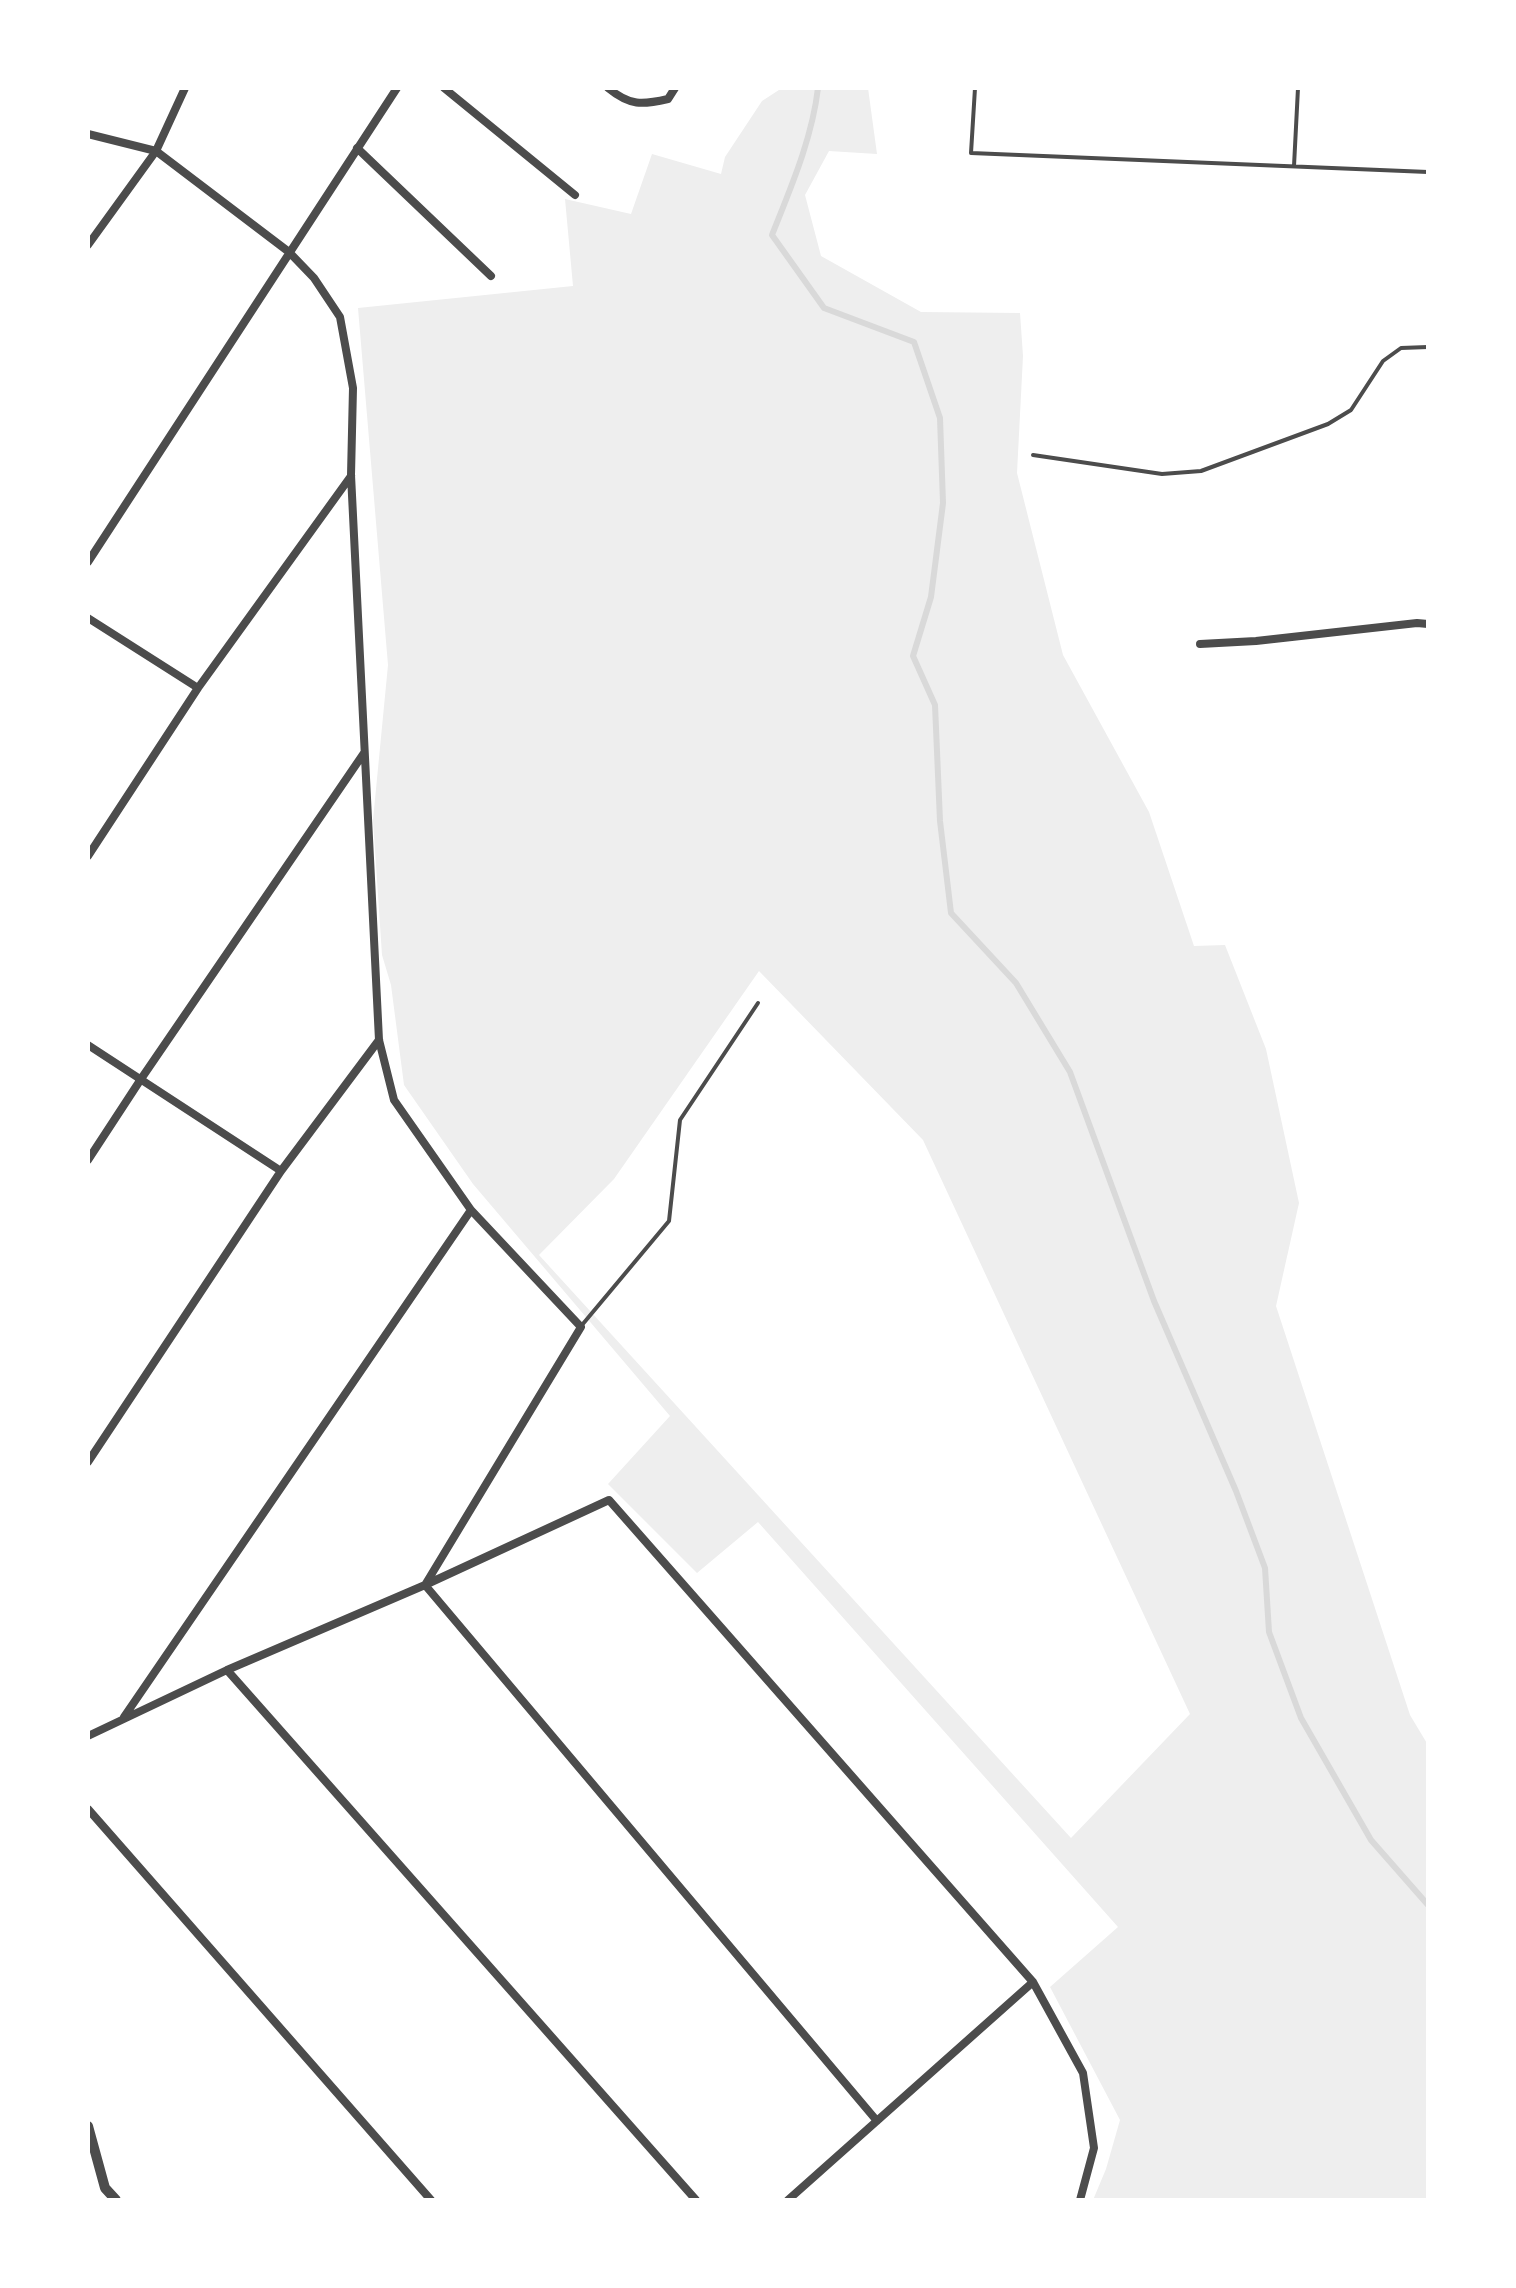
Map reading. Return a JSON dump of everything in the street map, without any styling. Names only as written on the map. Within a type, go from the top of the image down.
[{"type":"street","points":[[88,245],[156,151],[185,88]]},
{"type":"street","points":[[88,562],[397,88]]},
{"type":"street","points":[[444,88],[575,195]]},
{"type":"street","points":[[608,88],[619,97],[642,105],[668,99],[675,88]]},
{"type":"street","points":[[88,134],[156,151],[289,252],[314,278],[340,317],[353,388],[351,475],[379,1040],[394,1100],[471,1210],[581,1327],[425,1585]]},
{"type":"street","points":[[357,148],[491,276]]},
{"type":"street","points":[[88,856],[198,688],[351,475]]},
{"type":"street","points":[[88,618],[198,688]]},
{"type":"street","points":[[1200,644],[1428,624]]},
{"type":"street","points":[[88,1160],[364,752]]},
{"type":"street","points":[[88,1462],[281,1171],[379,1040]]},
{"type":"street","points":[[88,1045],[281,1171]]},
{"type":"street","points":[[122,1720],[471,1210]]},
{"type":"street","points":[[88,1736],[227,1670],[425,1585],[609,1500],[1033,1982],[1083,2073],[1094,2148],[1080,2200]]},
{"type":"street","points":[[425,1585],[877,2121]]},
{"type":"street","points":[[227,1670],[696,2200]]},
{"type":"street","points":[[88,1809],[431,2200]]},
{"type":"street","points":[[788,2200],[1033,1982]]},
{"type":"street","points":[[88,2126],[108,2200]]},
{"type":"street","points":[[105,2188],[116,2200]]},
{"type":"lane","points":[[975,88],[971,153],[1428,172]]},
{"type":"lane","points":[[1294,166],[1298,88]]},
{"type":"lane","points":[[1033,455],[1162,474],[1201,471],[1328,424],[1351,410],[1383,361],[1401,348],[1428,347]]},
{"type":"lane","points":[[581,1327],[669,1221],[680,1120],[758,1003]]},
{"type":"shaded area","points":[[782,88],[868,88],[877,154],[829,151],[805,195],[821,256],[921,312],[1020,313],[1023,356],[1017,473],[1063,655],[1149,812],[1194,946],[1225,945],[1266,1049],[1299,1203],[1276,1306],[1410,1715],[1428,1745],[1428,2200],[1093,2200],[1106,2169],[1120,2120],[1050,1987],[1118,1927],[758,1522],[697,1573],[608,1484],[670,1416],[473,1184],[404,1085],[391,985],[382,955],[373,820],[388,665],[358,308],[573,286],[565,199],[631,214],[652,154],[721,174],[725,157],[762,101]],"holes":[[[759,971],[923,1140],[1190,1714],[1071,1838],[539,1255],[614,1179]]]},
{"type":"waterway","points":[[818,88],[806,144],[772,235],[824,308],[914,342],[940,418],[943,503],[931,597],[913,656],[935,705],[940,821],[951,913],[1016,983],[1070,1072],[1154,1301],[1236,1491],[1265,1568],[1269,1632],[1301,1718],[1371,1840],[1428,1905]]}]
